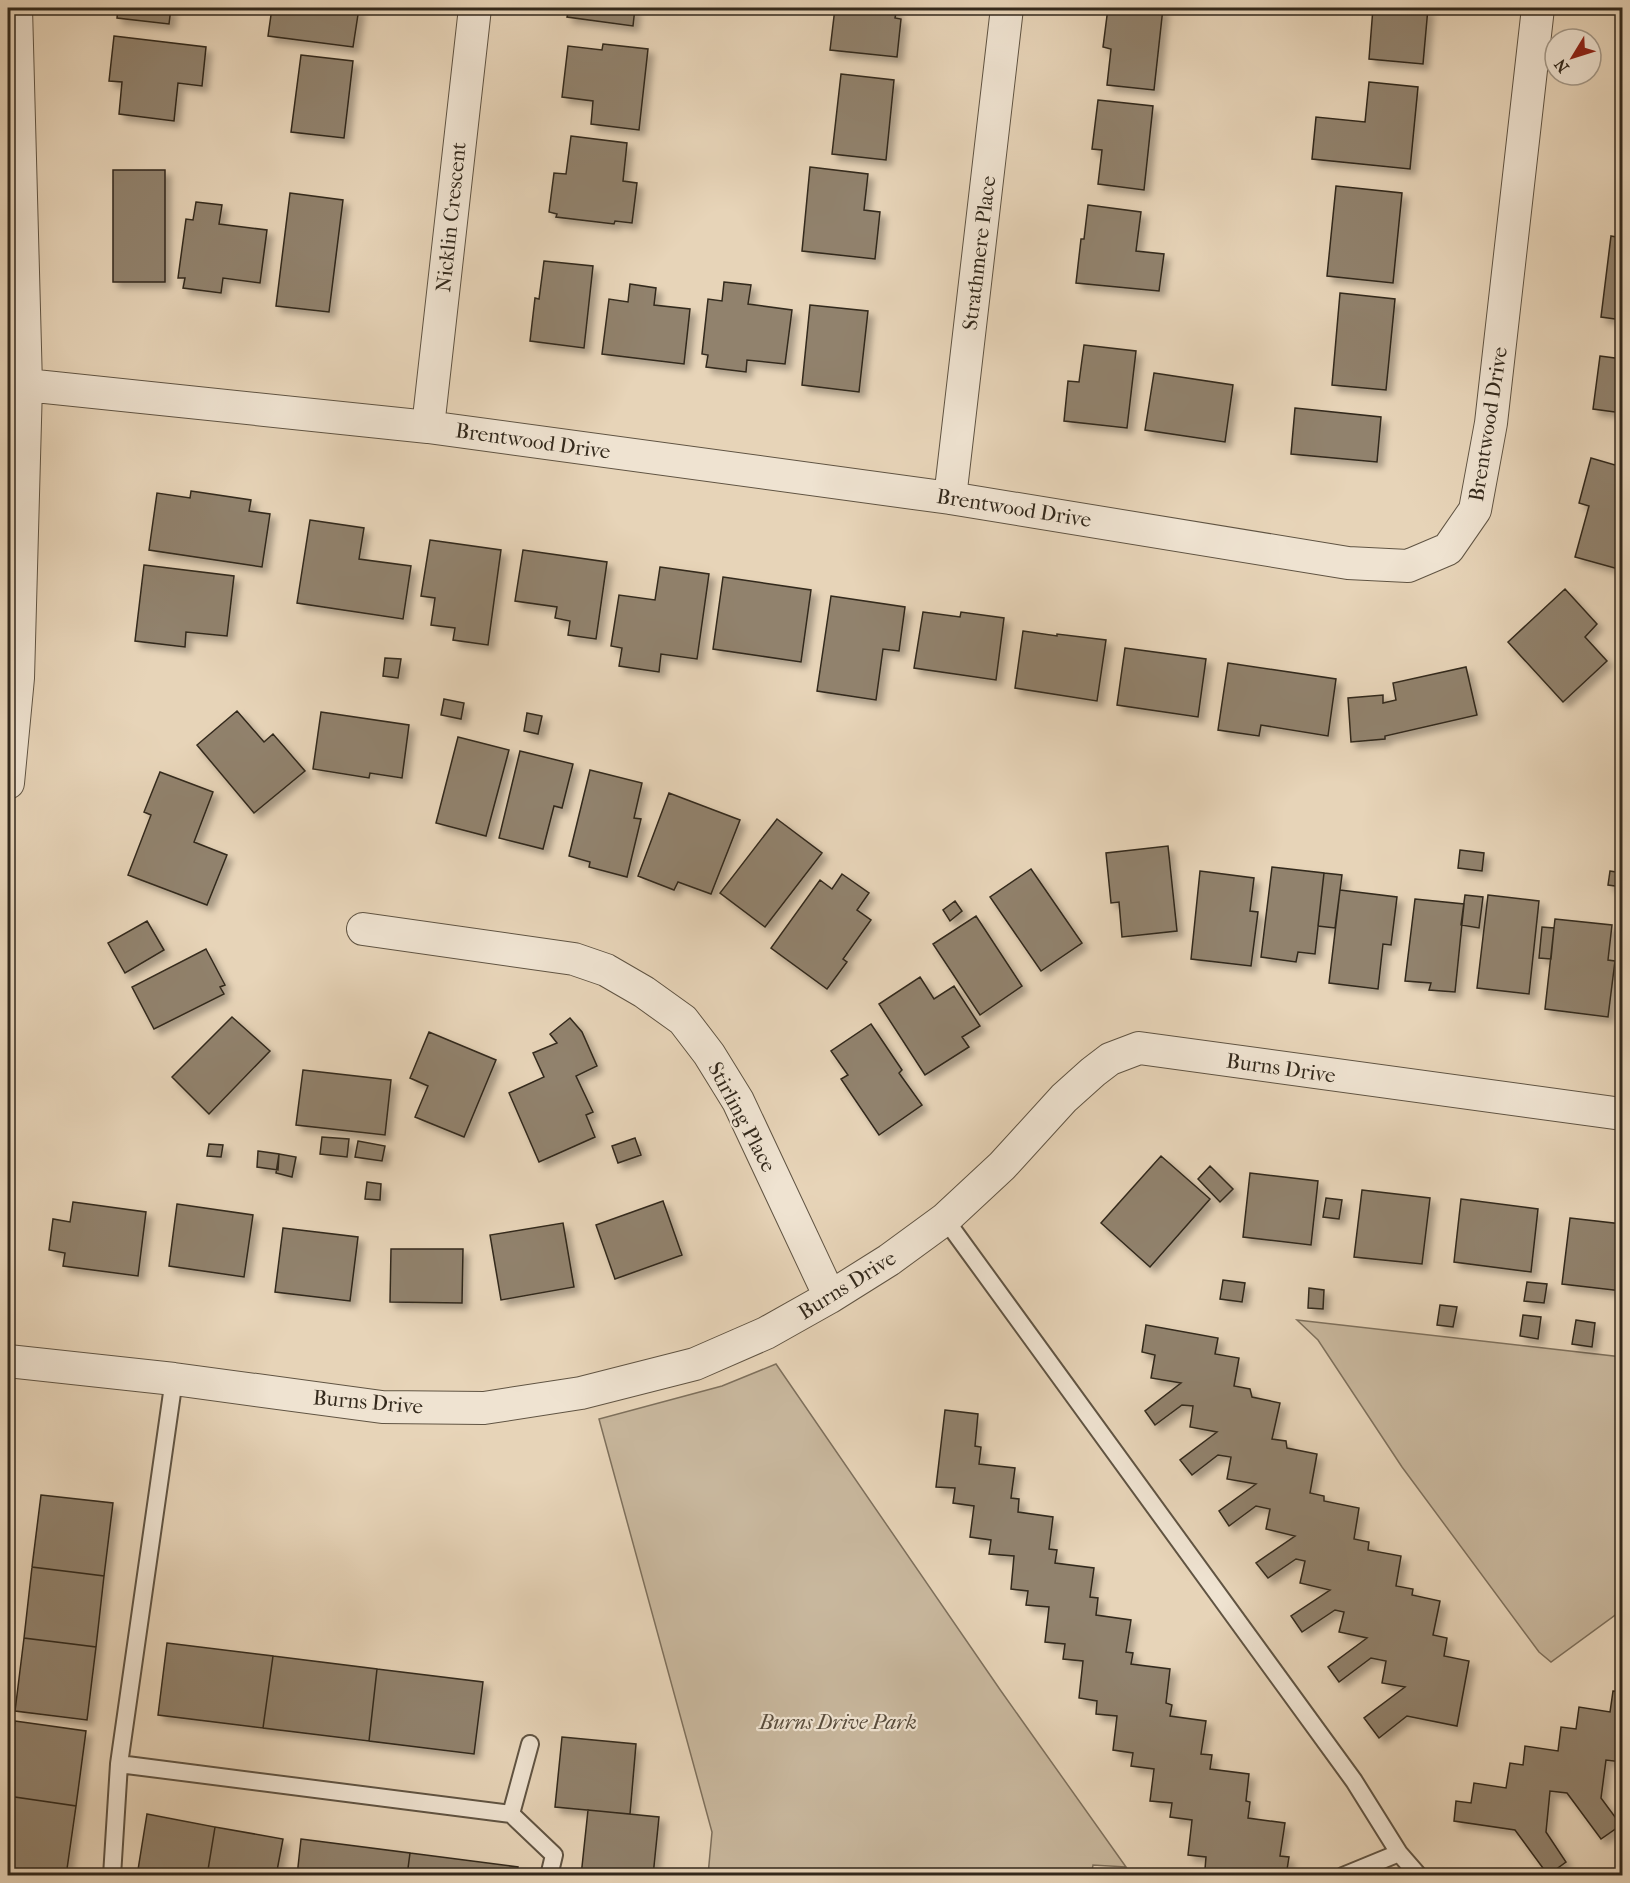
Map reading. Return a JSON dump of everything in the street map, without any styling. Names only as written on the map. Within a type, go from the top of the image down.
[{"type":"street","points":[[8,783],[26,386],[16,8]]},
{"type":"street","name":"Nicklin Crescent","points":[[428,427],[475,8]]},
{"type":"street","name":"Strathmere Place","points":[[950,498],[1007,8]]},
{"type":"street","name":"Brentwood Drive","points":[[26,386],[428,427],[950,498],[1348,563],[1408,566],[1448,549],[1475,510],[1491,423],[1538,8]]},
{"type":"street","name":"Stirling Place","points":[[363,929],[573,959],[606,970],[644,992],[683,1020],[709,1054],[738,1101],[830,1298]]},
{"type":"street","name":"Burns Drive","points":[[8,1361],[174,1379],[382,1407],[484,1408],[581,1393],[695,1364],[766,1333],[830,1298],[889,1260],[945,1219],[1002,1166],[1064,1098],[1086,1078],[1110,1059],[1139,1048],[1623,1114]]},
{"type":"lane","points":[[945,1219],[1354,1781],[1399,1852],[1419,1875]]},
{"type":"lane","points":[[112,1875],[119,1764],[174,1379]]},
{"type":"lane","points":[[511,1814],[530,1744]]},
{"type":"lane","points":[[119,1764],[511,1814],[554,1855],[549,1875]]},
{"type":"lane","points":[[1343,1875],[1399,1852]]},
{"type":"green space","points":[[1297,1320],[1622,1357],[1622,1610],[1551,1662],[1539,1652],[1402,1467],[1318,1340]]},
{"type":"green space","name":"Burns Drive Park","points":[[776,1364],[1001,1691],[1126,1867],[1093,1865],[1091,1876],[708,1875],[712,1832],[599,1419],[722,1386]]},
{"type":"building","points":[[118,8],[171,8],[169,24],[117,18]]},
{"type":"building","points":[[272,8],[359,8],[353,47],[268,36]]},
{"type":"building","points":[[569,8],[635,8],[633,26],[567,17]]},
{"type":"building","points":[[835,8],[897,8],[895,18],[901,19],[897,57],[830,50]]},
{"type":"building","points":[[1108,8],[1163,8],[1154,90],[1107,85],[1111,49],[1103,47]]},
{"type":"building","points":[[1373,8],[1428,8],[1423,64],[1369,59]]},
{"type":"building","points":[[114,36],[206,47],[202,86],[178,83],[174,121],[119,114],[122,82],[109,81]]},
{"type":"building","points":[[603,44],[648,49],[639,130],[591,124],[593,101],[562,97],[568,46],[602,50]]},
{"type":"building","points":[[301,55],[353,61],[344,138],[291,132]]},
{"type":"building","points":[[841,74],[894,80],[886,160],[832,154]]},
{"type":"building","points":[[1369,82],[1418,87],[1410,169],[1312,159],[1316,117],[1365,122]]},
{"type":"building","points":[[1098,100],[1153,106],[1144,190],[1098,184],[1102,150],[1092,149]]},
{"type":"building","points":[[571,136],[627,143],[623,181],[637,183],[632,223],[615,221],[614,224],[556,217],[557,214],[549,212],[554,173],[566,174]]},
{"type":"building","points":[[810,167],[868,174],[864,210],[880,212],[875,259],[802,251]]},
{"type":"building","points":[[113,170],[165,170],[165,282],[113,282]]},
{"type":"building","points":[[1336,186],[1402,193],[1393,283],[1327,276]]},
{"type":"building","points":[[290,193],[343,200],[329,312],[276,306]]},
{"type":"building","points":[[196,202],[222,205],[219,224],[267,230],[260,283],[223,278],[221,293],[183,288],[185,278],[178,278],[186,219],[193,220]]},
{"type":"building","points":[[1088,205],[1141,212],[1136,251],[1164,254],[1159,291],[1076,283]]},
{"type":"building","points":[[1611,236],[1622,238],[1622,320],[1601,317]]},
{"type":"building","points":[[544,261],[593,266],[584,348],[530,341],[535,298],[539,299]]},
{"type":"building","points":[[724,282],[751,285],[748,304],[792,310],[785,364],[747,360],[746,372],[706,367],[708,355],[702,354],[708,299],[722,301]]},
{"type":"building","points":[[630,284],[656,288],[654,305],[690,309],[684,364],[602,354],[609,299],[628,302]]},
{"type":"building","points":[[1340,293],[1395,299],[1386,390],[1332,385]]},
{"type":"building","points":[[810,305],[868,311],[859,392],[802,385]]},
{"type":"building","points":[[1084,345],[1136,351],[1127,428],[1064,421],[1068,381],[1079,382]]},
{"type":"building","points":[[1600,356],[1622,359],[1622,413],[1593,409]]},
{"type":"building","points":[[1154,373],[1233,385],[1225,442],[1145,430]]},
{"type":"building","points":[[1295,408],[1381,417],[1377,462],[1291,454]]},
{"type":"building","points":[[1591,458],[1622,467],[1622,570],[1575,557],[1589,506],[1579,503]]},
{"type":"building","points":[[191,491],[251,500],[249,511],[270,514],[262,567],[149,550],[157,493],[190,498]]},
{"type":"building","points":[[310,520],[364,528],[359,559],[411,566],[403,619],[297,603]]},
{"type":"building","points":[[430,540],[501,550],[488,645],[453,640],[455,628],[431,625],[435,598],[421,596]]},
{"type":"building","points":[[523,550],[607,562],[596,639],[568,635],[570,621],[555,618],[557,607],[515,601]]},
{"type":"building","points":[[144,565],[234,576],[227,636],[186,632],[185,647],[135,641]]},
{"type":"building","points":[[660,567],[709,574],[697,659],[661,654],[659,672],[619,666],[622,648],[611,646],[619,595],[655,600]]},
{"type":"building","points":[[723,577],[811,590],[801,662],[713,649]]},
{"type":"building","points":[[1565,589],[1597,624],[1585,637],[1607,661],[1563,702],[1508,642]]},
{"type":"building","points":[[831,596],[905,607],[899,651],[883,649],[876,700],[817,691]]},
{"type":"building","points":[[923,612],[960,617],[961,612],[1004,618],[996,680],[914,668]]},
{"type":"building","points":[[1023,631],[1106,640],[1097,701],[1015,688]]},
{"type":"building","points":[[1125,648],[1206,659],[1198,717],[1117,705]]},
{"type":"building","points":[[385,658],[401,659],[398,678],[383,676]]},
{"type":"building","points":[[1228,663],[1336,679],[1328,736],[1261,725],[1259,736],[1218,730]]},
{"type":"building","points":[[1466,667],[1477,715],[1385,736],[1385,739],[1351,742],[1348,698],[1383,695],[1383,703],[1396,700],[1393,683]]},
{"type":"building","points":[[444,699],[464,703],[461,719],[441,715]]},
{"type":"building","points":[[237,711],[264,742],[273,734],[305,771],[254,813],[197,745]]},
{"type":"building","points":[[321,712],[409,725],[402,778],[370,773],[369,778],[313,769]]},
{"type":"building","points":[[527,713],[542,716],[538,734],[524,731]]},
{"type":"building","points":[[458,737],[509,750],[486,836],[436,823]]},
{"type":"building","points":[[520,751],[573,764],[562,808],[554,806],[543,849],[499,838]]},
{"type":"building","points":[[590,770],[642,783],[634,818],[641,819],[627,877],[589,867],[590,862],[569,856]]},
{"type":"building","points":[[160,772],[213,792],[194,842],[227,855],[207,905],[128,875],[151,815],[144,812]]},
{"type":"building","points":[[669,793],[740,820],[711,894],[678,882],[674,890],[638,876]]},
{"type":"building","points":[[777,819],[822,853],[765,927],[720,893]]},
{"type":"building","points":[[1168,846],[1177,931],[1122,937],[1119,902],[1111,903],[1106,853]]},
{"type":"building","points":[[1460,850],[1484,853],[1482,871],[1458,868]]},
{"type":"building","points":[[1272,867],[1324,873],[1315,954],[1298,952],[1296,962],[1261,957]]},
{"type":"building","points":[[1031,869],[1082,943],[1041,971],[990,897]]},
{"type":"building","points":[[1200,871],[1254,878],[1250,911],[1258,912],[1251,966],[1191,959]]},
{"type":"building","points":[[1610,871],[1622,873],[1622,887],[1608,885]]},
{"type":"building","points":[[1324,873],[1342,875],[1335,928],[1318,926]]},
{"type":"building","points":[[842,874],[869,893],[857,910],[871,920],[843,959],[847,962],[827,989],[771,948],[820,880],[832,889]]},
{"type":"building","points":[[1340,890],[1397,897],[1391,945],[1383,944],[1378,989],[1329,983]]},
{"type":"building","points":[[1465,895],[1483,897],[1479,928],[1461,925]]},
{"type":"building","points":[[1488,895],[1539,901],[1529,994],[1477,988]]},
{"type":"building","points":[[1415,899],[1464,904],[1455,992],[1429,990],[1431,983],[1405,981]]},
{"type":"building","points":[[955,901],[962,911],[950,921],[943,910]]},
{"type":"building","points":[[976,916],[1022,986],[980,1015],[933,944]]},
{"type":"building","points":[[1555,919],[1612,925],[1608,960],[1615,961],[1608,1017],[1545,1009]]},
{"type":"building","points":[[147,921],[164,950],[125,973],[108,943]]},
{"type":"building","points":[[1542,927],[1554,928],[1551,959],[1539,958]]},
{"type":"building","points":[[206,949],[225,985],[220,987],[224,994],[154,1029],[132,987]]},
{"type":"building","points":[[1622,966],[1622,1004],[1618,1004]]},
{"type":"building","points":[[920,977],[934,999],[954,986],[980,1026],[962,1037],[969,1047],[925,1075],[879,1004]]},
{"type":"building","points":[[232,1017],[270,1051],[209,1114],[172,1077]]},
{"type":"building","points":[[570,1018],[582,1032],[597,1066],[576,1076],[593,1112],[586,1115],[595,1137],[539,1162],[509,1093],[544,1077],[533,1053],[557,1043],[550,1034]]},
{"type":"building","points":[[871,1024],[902,1070],[899,1073],[922,1105],[879,1135],[841,1079],[848,1075],[831,1051]]},
{"type":"building","points":[[429,1032],[496,1060],[464,1137],[415,1117],[428,1086],[410,1078]]},
{"type":"building","points":[[303,1070],[391,1080],[385,1135],[296,1125]]},
{"type":"building","points":[[322,1137],[349,1139],[347,1157],[320,1154]]},
{"type":"building","points":[[635,1138],[641,1155],[618,1163],[612,1146]]},
{"type":"building","points":[[358,1141],[385,1146],[382,1161],[355,1157]]},
{"type":"building","points":[[209,1144],[223,1145],[221,1157],[207,1156]]},
{"type":"building","points":[[258,1151],[279,1154],[278,1170],[257,1167]]},
{"type":"building","points":[[279,1154],[296,1157],[292,1177],[276,1173]]},
{"type":"building","points":[[1161,1156],[1210,1199],[1150,1267],[1101,1223]]},
{"type":"building","points":[[1210,1166],[1233,1189],[1220,1202],[1198,1179]]},
{"type":"building","points":[[1250,1173],[1318,1181],[1311,1245],[1243,1237]]},
{"type":"building","points":[[367,1182],[381,1184],[380,1200],[365,1199]]},
{"type":"building","points":[[1362,1190],[1430,1198],[1422,1264],[1354,1257]]},
{"type":"building","points":[[1326,1198],[1342,1200],[1339,1219],[1323,1217]]},
{"type":"building","points":[[1461,1199],[1538,1209],[1531,1272],[1454,1262]]},
{"type":"building","points":[[663,1201],[682,1255],[615,1279],[596,1225]]},
{"type":"building","points":[[73,1202],[146,1212],[138,1276],[63,1266],[65,1253],[49,1250],[53,1219],[70,1222]]},
{"type":"building","points":[[177,1204],[253,1215],[244,1277],[169,1266]]},
{"type":"building","points":[[1570,1218],[1622,1224],[1622,1291],[1562,1284]]},
{"type":"building","points":[[563,1223],[574,1287],[501,1300],[490,1235]]},
{"type":"building","points":[[283,1228],[358,1237],[350,1301],[275,1292]]},
{"type":"building","points":[[391,1249],[463,1249],[462,1303],[390,1302]]},
{"type":"building","points":[[1223,1280],[1245,1283],[1242,1302],[1220,1299]]},
{"type":"building","points":[[1527,1282],[1547,1284],[1544,1303],[1524,1301]]},
{"type":"building","points":[[1309,1288],[1324,1290],[1323,1309],[1308,1308]]},
{"type":"building","points":[[1440,1305],[1457,1307],[1453,1327],[1437,1325]]},
{"type":"building","points":[[1523,1315],[1541,1317],[1538,1339],[1520,1336]]},
{"type":"building","points":[[1576,1320],[1595,1323],[1592,1347],[1572,1344]]},
{"type":"building","points":[[1146,1325],[1218,1338],[1215,1354],[1239,1358],[1234,1386],[1250,1389],[1252,1397],[1280,1403],[1272,1439],[1286,1441],[1287,1448],[1317,1454],[1310,1493],[1324,1496],[1324,1501],[1359,1508],[1354,1539],[1369,1542],[1368,1550],[1401,1556],[1396,1586],[1413,1589],[1412,1595],[1440,1601],[1433,1635],[1447,1638],[1444,1656],[1469,1661],[1457,1726],[1407,1716],[1379,1738],[1364,1718],[1405,1687],[1382,1683],[1386,1661],[1371,1658],[1339,1682],[1328,1667],[1367,1638],[1339,1632],[1344,1612],[1335,1610],[1302,1632],[1291,1616],[1330,1590],[1300,1583],[1305,1561],[1296,1559],[1268,1578],[1256,1563],[1295,1536],[1266,1529],[1270,1509],[1256,1506],[1229,1526],[1219,1511],[1256,1484],[1227,1479],[1231,1457],[1218,1455],[1192,1475],[1180,1460],[1217,1432],[1190,1427],[1193,1406],[1182,1405],[1155,1425],[1145,1411],[1181,1383],[1151,1378],[1155,1355],[1142,1352]]},
{"type":"building","points":[[945,1410],[978,1414],[975,1446],[981,1447],[979,1464],[1015,1468],[1011,1498],[1019,1499],[1018,1512],[1053,1517],[1049,1549],[1057,1550],[1055,1563],[1094,1568],[1090,1597],[1098,1598],[1096,1615],[1131,1620],[1126,1652],[1133,1653],[1131,1664],[1170,1669],[1166,1703],[1172,1705],[1170,1716],[1206,1721],[1201,1754],[1212,1755],[1210,1769],[1249,1774],[1246,1801],[1250,1802],[1248,1818],[1285,1823],[1280,1856],[1289,1857],[1286,1876],[1251,1876],[1205,1869],[1206,1857],[1188,1855],[1192,1820],[1170,1817],[1172,1803],[1150,1801],[1154,1769],[1131,1766],[1133,1753],[1113,1750],[1117,1716],[1096,1714],[1097,1701],[1079,1698],[1083,1661],[1063,1659],[1065,1644],[1045,1642],[1049,1607],[1026,1605],[1028,1591],[1011,1589],[1014,1556],[989,1554],[991,1540],[970,1537],[974,1506],[953,1503],[955,1488],[936,1487]]},
{"type":"building","points":[[41,1495],[113,1503],[104,1576],[32,1567]]},
{"type":"building","points":[[32,1567],[104,1576],[96,1647],[24,1638]]},
{"type":"building","points":[[24,1638],[96,1647],[87,1720],[15,1711]]},
{"type":"building","points":[[167,1643],[273,1656],[263,1728],[158,1715]]},
{"type":"building","points":[[273,1656],[377,1669],[369,1741],[263,1728]]},
{"type":"building","points":[[377,1669],[483,1682],[474,1754],[369,1741]]},
{"type":"building","points":[[1613,1691],[1622,1692],[1622,1762],[1606,1760],[1601,1798],[1621,1825],[1601,1839],[1567,1793],[1550,1791],[1546,1832],[1566,1862],[1548,1875],[1515,1830],[1454,1821],[1456,1801],[1471,1803],[1474,1783],[1506,1788],[1510,1763],[1523,1765],[1525,1746],[1558,1751],[1561,1727],[1576,1729],[1579,1707],[1610,1712]]},
{"type":"building","points":[[15,1721],[86,1731],[76,1806],[8,1796],[8,1770]]},
{"type":"building","points":[[562,1737],[636,1744],[630,1814],[555,1807]]},
{"type":"building","points":[[8,1796],[76,1806],[66,1876],[37,1876],[8,1871]]},
{"type":"building","points":[[588,1810],[659,1817],[653,1876],[581,1876]]},
{"type":"building","points":[[147,1814],[215,1827],[207,1876],[137,1876]]},
{"type":"building","points":[[215,1827],[283,1839],[276,1876],[207,1876]]},
{"type":"building","points":[[301,1839],[410,1853],[407,1876],[297,1876]]},
{"type":"building","points":[[410,1853],[518,1867],[517,1876],[407,1876]]}]
